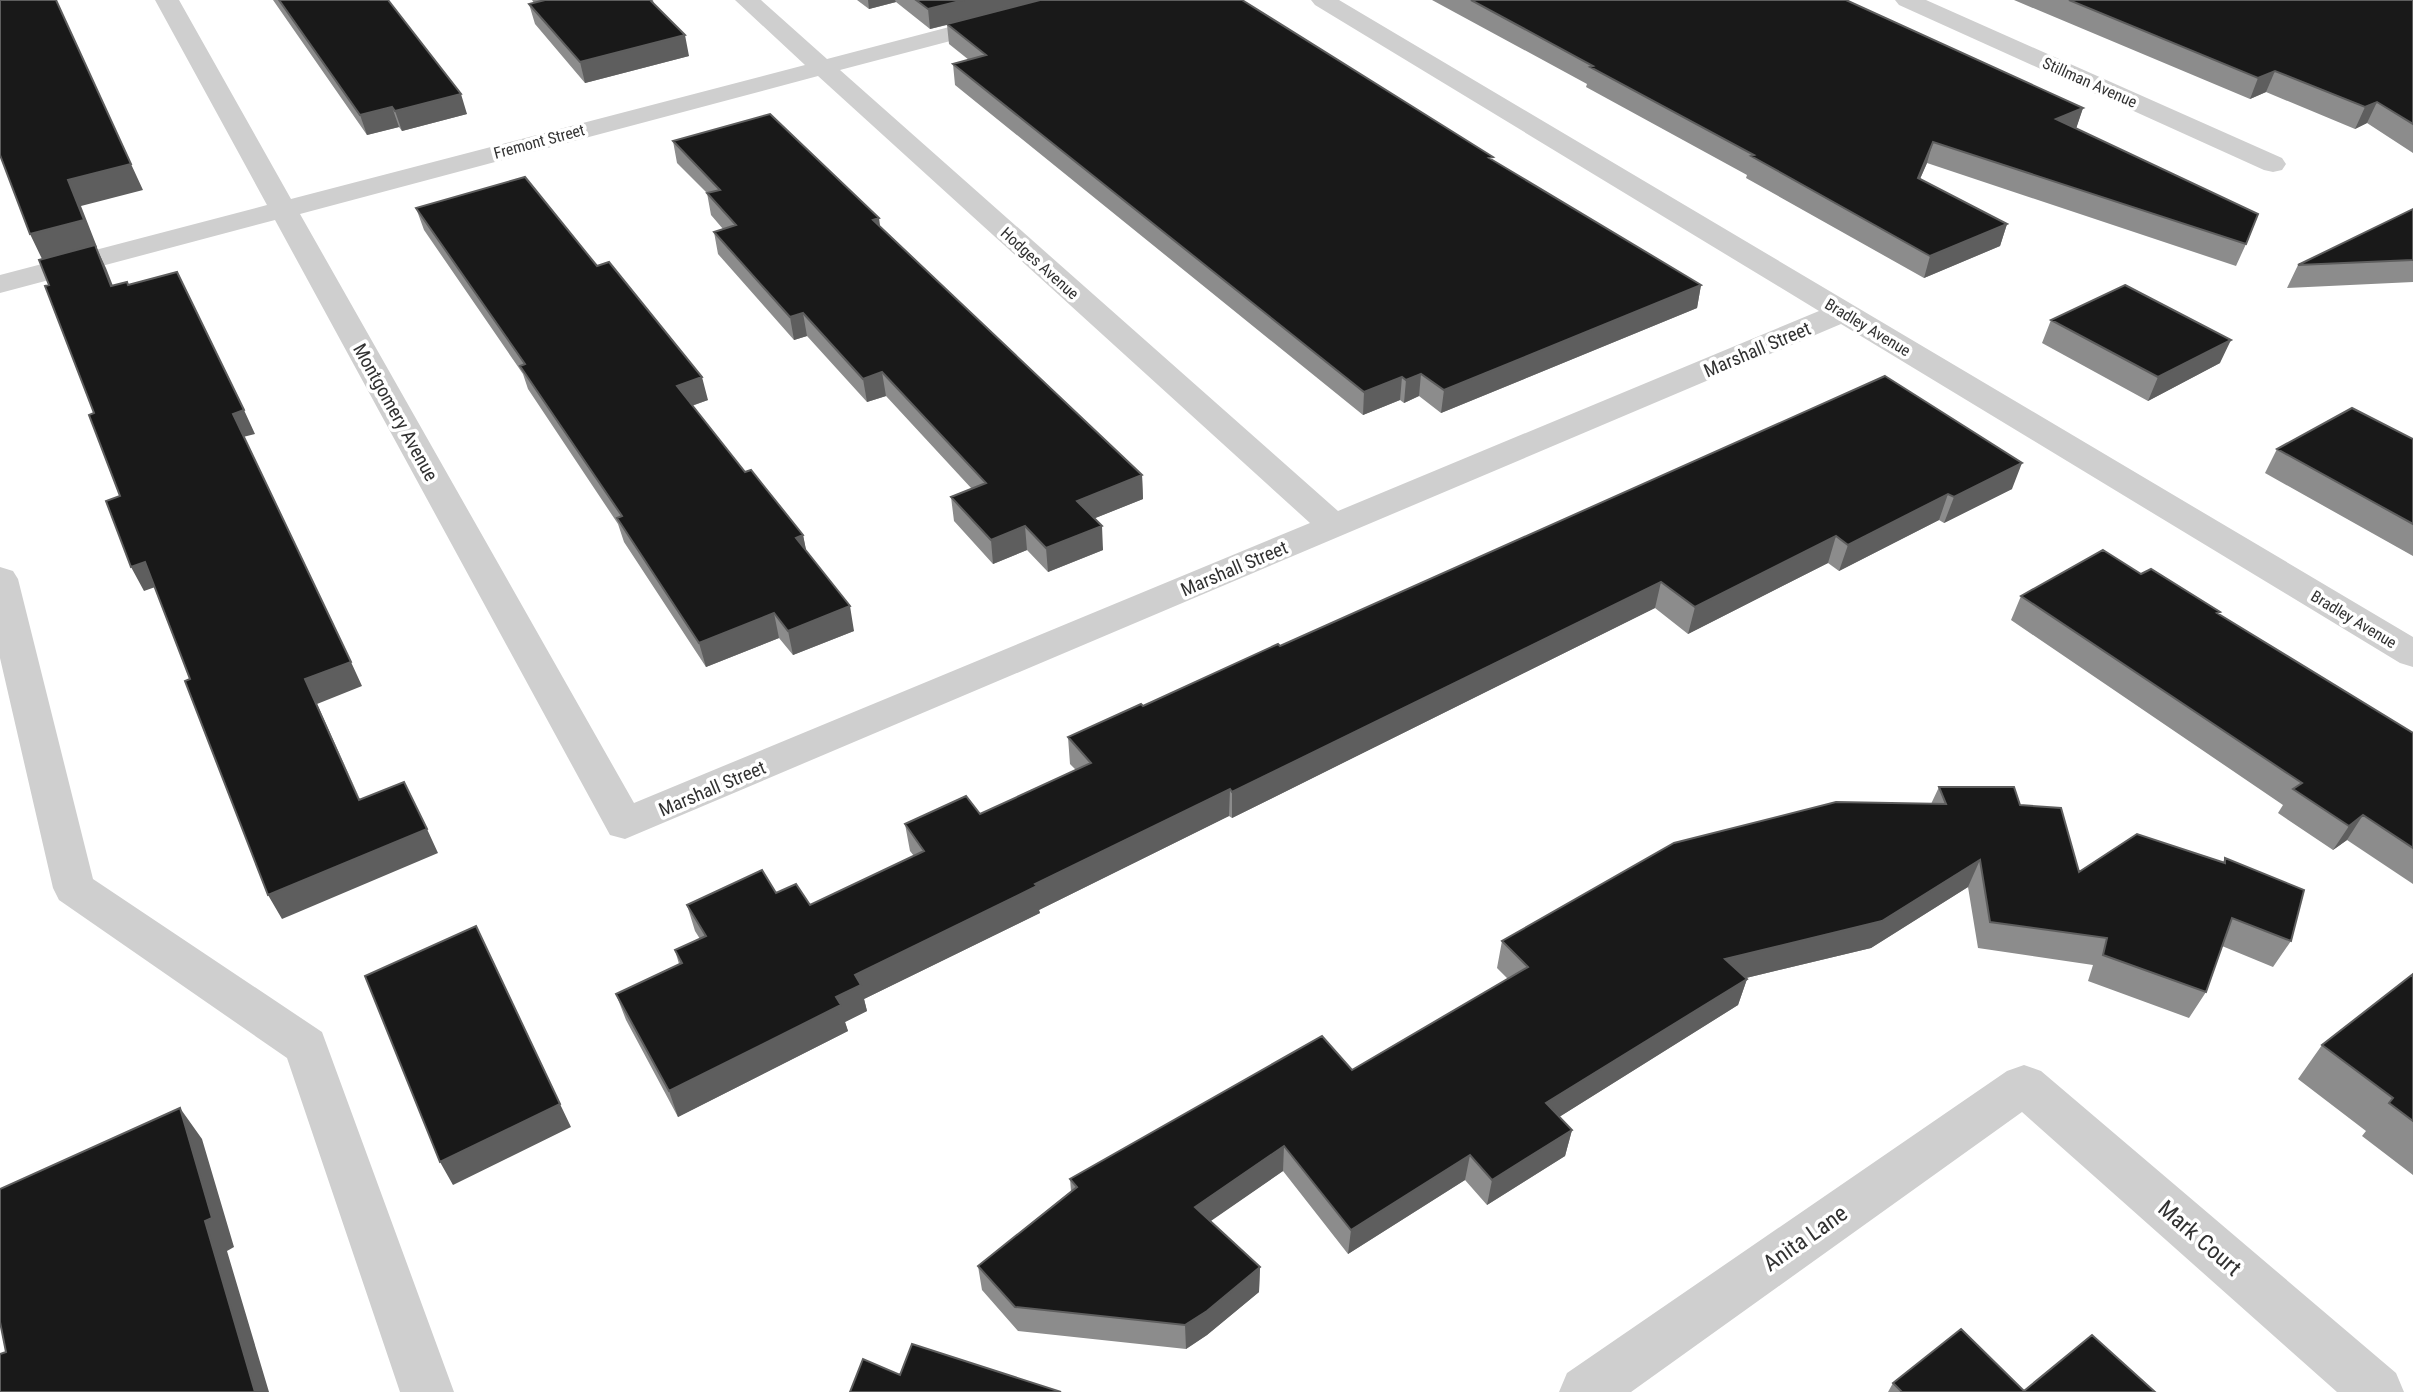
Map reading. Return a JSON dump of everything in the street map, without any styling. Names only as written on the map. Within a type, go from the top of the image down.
[{"type":"street","name":"Montgomery Avenue","points":[[167,0],[625,824]]},
{"type":"street","name":"Hodges Avenue","points":[[747,0],[1334,526]]},
{"type":"street","name":"Fremont Street","points":[[0,284],[1079,0]]},
{"type":"street","name":"Bradley Avenue","points":[[1323,0],[2413,654]]},
{"type":"street","name":"Stillman Avenue","points":[[1907,0],[2273,164]]},
{"type":"street","name":"Marshall Street","points":[[625,824],[1843,313]]},
{"type":"street","points":[[0,579],[74,888],[306,1046],[427,1392]]},
{"type":"street","name":"Anita Lane","points":[[1586,1392],[2024,1085]]},
{"type":"street","name":"Mark Court","points":[[2024,1085],[2377,1392]]},
{"type":"building","points":[[0,0],[56,0],[131,164],[68,180],[84,220],[30,234],[0,155]]},
{"type":"building","points":[[279,0],[388,0],[461,94],[395,111],[392,107],[360,115]]},
{"type":"building","points":[[545,0],[650,0],[685,35],[580,62],[529,4]]},
{"type":"building","points":[[916,0],[964,0],[928,9]]},
{"type":"building","points":[[1040,0],[1242,0],[1493,157],[1489,158],[1701,285],[1444,390],[1421,374],[1406,380],[1402,377],[1364,392],[953,64],[986,55],[947,24]]},
{"type":"building","points":[[1471,0],[1846,0],[2083,108],[2056,119],[2258,214],[2246,244],[1933,142],[1918,178],[2007,224],[1930,256],[1751,156],[1754,155]]},
{"type":"building","points":[[2069,0],[2413,0],[2413,124],[2377,102],[2365,107],[2275,71],[2258,78]]},
{"type":"building","points":[[770,114],[879,218],[873,220],[1142,475],[1077,501],[1102,526],[1046,548],[1025,526],[991,540],[951,497],[986,483],[882,372],[863,379],[803,313],[790,317],[714,232],[736,225],[707,193],[720,190],[673,141]]},
{"type":"building","points":[[525,177],[597,266],[609,262],[702,377],[677,386],[745,472],[751,470],[803,535],[796,538],[850,606],[788,631],[774,613],[699,643],[617,518],[622,516],[520,366],[525,364],[416,208]]},
{"type":"building","points":[[2413,209],[2413,260],[2298,265]]},
{"type":"building","points":[[95,245],[111,286],[127,282],[128,285],[177,272],[244,410],[233,414],[351,662],[305,679],[359,800],[404,782],[427,829],[268,895],[185,681],[190,679],[145,562],[131,567],[106,501],[120,496],[89,415],[94,413],[45,286],[49,285],[39,260]]},
{"type":"building","points":[[2125,285],[2231,340],[2158,377],[2051,320]]},
{"type":"building","points":[[1885,376],[2022,463],[1954,497],[1948,494],[1848,545],[1836,536],[1695,607],[1661,582],[1232,792],[1230,789],[1035,884],[1037,886],[855,975],[861,985],[836,997],[841,1005],[669,1091],[616,994],[682,963],[675,950],[706,936],[687,905],[762,870],[776,893],[796,884],[810,905],[924,851],[905,824],[966,796],[980,814],[1091,763],[1068,737],[1278,644],[1280,646]]},
{"type":"building","points":[[2352,408],[2413,439],[2413,524],[2277,449]]},
{"type":"building","points":[[2103,550],[2141,574],[2151,569],[2220,612],[2217,613],[2413,733],[2413,848],[2363,815],[2349,826],[2293,789],[2302,783],[2021,596]]},
{"type":"building","points":[[1939,787],[2014,787],[2020,805],[2061,808],[2079,872],[2137,834],[2225,863],[2225,858],[2304,890],[2291,941],[2232,918],[2206,992],[2103,955],[2107,938],[1990,922],[1980,860],[1882,921],[1725,959],[1747,979],[1546,1103],[1572,1130],[1492,1180],[1470,1155],[1351,1230],[1284,1146],[1195,1207],[1260,1267],[1207,1311],[1185,1325],[1015,1307],[978,1266],[1077,1187],[1070,1179],[1322,1036],[1352,1070],[1528,967],[1502,941],[1674,843],[1836,802],[1946,804]]},
{"type":"building","points":[[476,926],[560,1104],[440,1162],[365,976]]},
{"type":"building","points":[[2413,974],[2413,1121],[2389,1103],[2393,1098],[2322,1045]]},
{"type":"building","points":[[180,1108],[212,1218],[205,1221],[255,1392],[0,1392],[0,1354],[6,1352],[0,1322],[0,1189]]},
{"type":"building","points":[[1961,1329],[2024,1391],[2092,1335],[2155,1392],[1902,1392],[1893,1383]]},
{"type":"building","points":[[912,1344],[1061,1392],[850,1392],[863,1359],[900,1375]]}]
